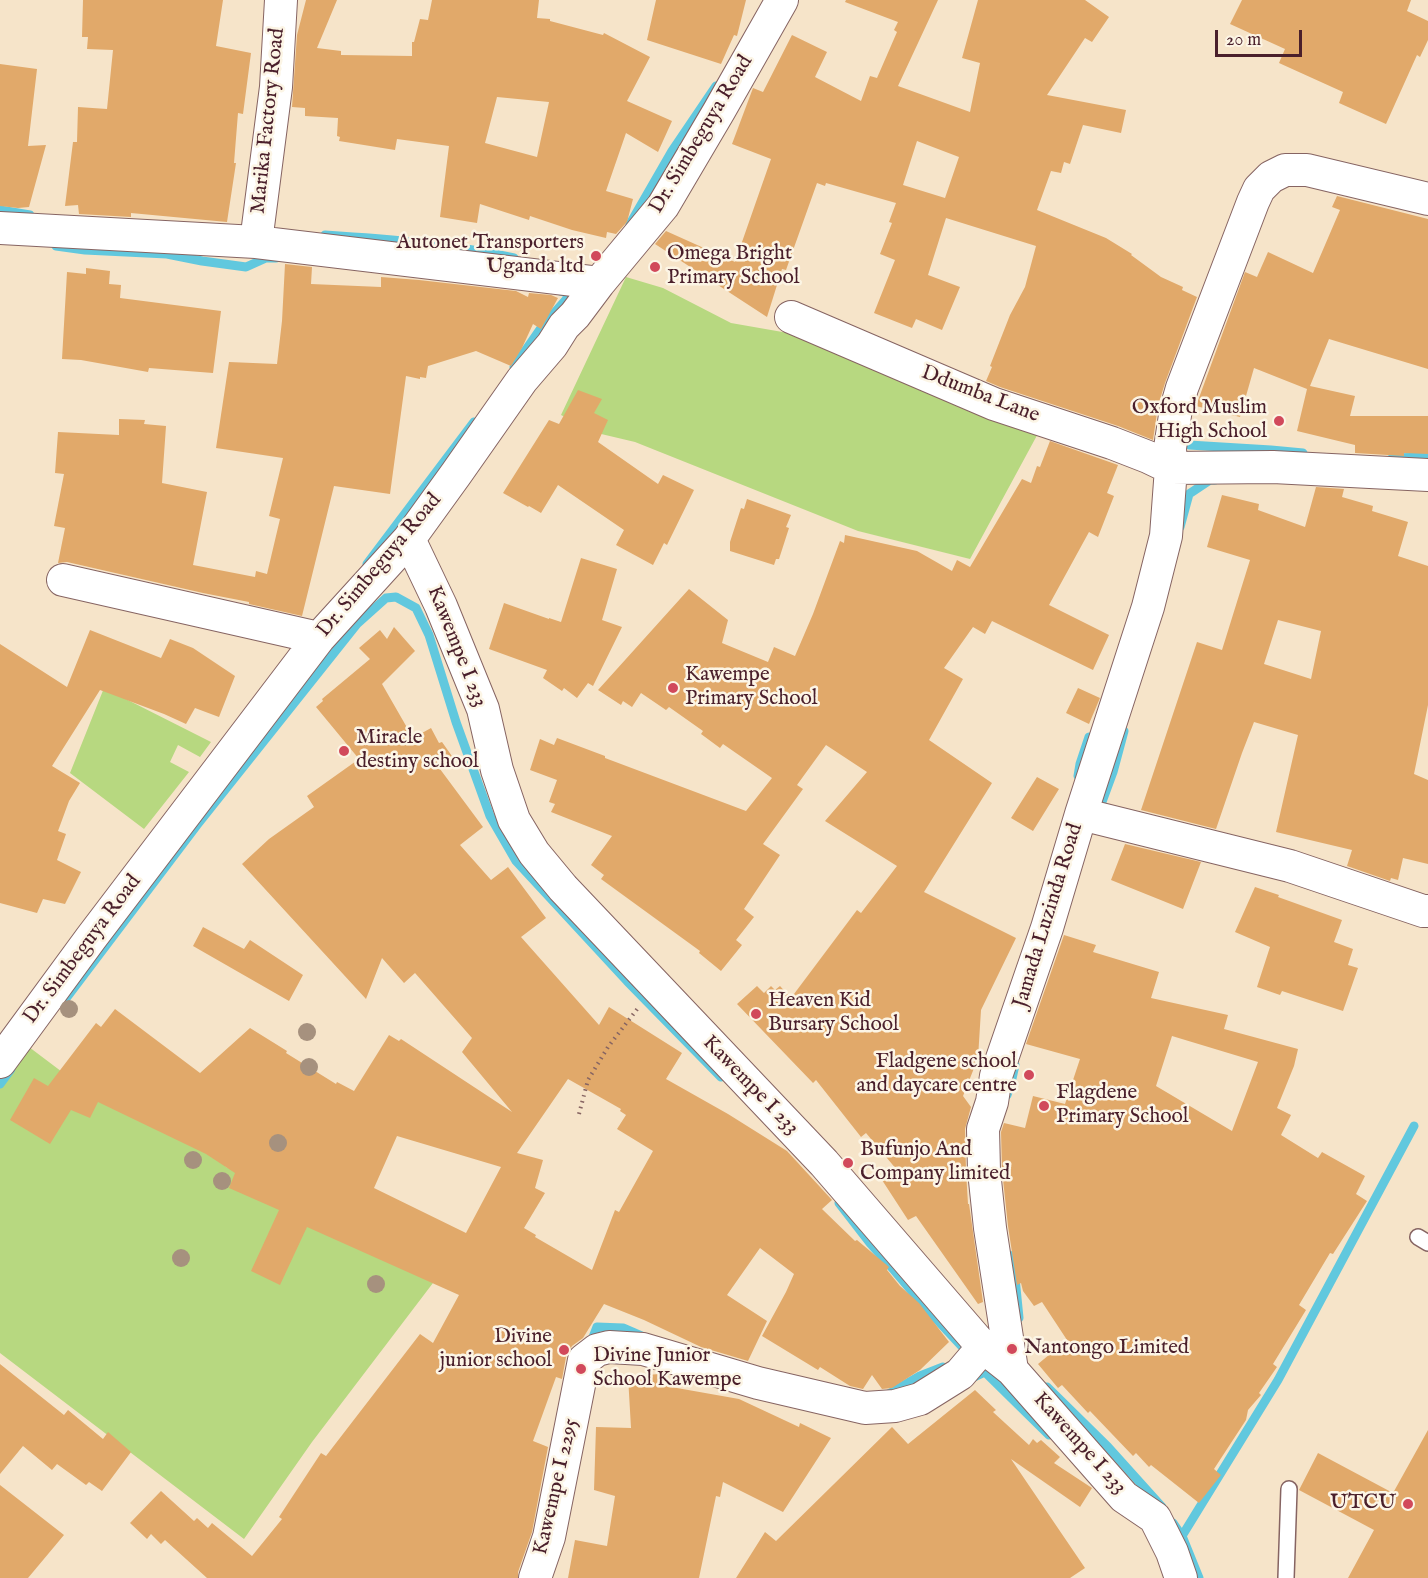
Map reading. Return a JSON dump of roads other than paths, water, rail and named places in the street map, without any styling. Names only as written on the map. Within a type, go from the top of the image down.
[{"type":"street","name":"Marika Factory Road","points":[[256,242],[276,87],[281,0]]},
{"type":"street","name":"Dr. Simbeguya Road","points":[[0,1062],[98,928],[319,638],[409,539],[522,380],[663,206],[782,0]]},
{"type":"street","name":"Jamada Luzinda Road","points":[[1012,1370],[990,1228],[984,1171],[983,1129],[992,1102],[996,1076],[1047,928],[1148,607],[1166,536],[1171,468],[1170,448],[1182,388],[1253,202],[1259,189],[1271,177],[1286,170],[1307,170],[1428,199]]},
{"type":"street","points":[[0,228],[256,242],[599,283]]},
{"type":"street","name":"Ddumba Lane","points":[[791,317],[994,404],[1112,443],[1171,468]]},
{"type":"street","points":[[1171,468],[1273,467],[1428,476]]},
{"type":"street","name":"Kawempe I 233","points":[[409,539],[441,606],[479,698],[497,770],[514,820],[534,853],[562,888],[824,1163],[983,1347],[1012,1370],[1125,1497],[1155,1518],[1172,1552],[1181,1578]]},
{"type":"street","points":[[63,580],[319,638]]},
{"type":"street","points":[[1081,814],[1290,866],[1425,911]]},
{"type":"street","name":"Kawempe I 2295","points":[[535,1578],[549,1537],[584,1360],[597,1350],[609,1347],[643,1349],[758,1383],[865,1408],[896,1406],[920,1399],[960,1374],[983,1347]]},
{"type":"lane","points":[[1286,1578],[1289,1489]]},
{"type":"waterway","points":[[630,224],[672,151],[716,86]]},
{"type":"waterway","points":[[0,210],[30,215]]},
{"type":"waterway","points":[[325,235],[396,240],[514,258]]},
{"type":"waterway","points":[[56,246],[85,250],[167,254],[246,267],[266,258],[276,258]]},
{"type":"waterway","points":[[514,367],[541,328],[571,294],[560,291]]},
{"type":"waterway","points":[[367,564],[474,422]]},
{"type":"waterway","points":[[1189,445],[1303,453]]},
{"type":"waterway","points":[[1392,458],[1428,457]]},
{"type":"waterway","points":[[1180,527],[1189,494],[1210,480],[1215,480]]},
{"type":"waterway","points":[[64,1001],[197,825],[357,624],[386,598],[396,597],[416,608],[429,635],[456,722],[490,816],[516,861],[627,981],[721,1077]]},
{"type":"waterway","points":[[1099,810],[1113,772],[1124,731]]},
{"type":"waterway","points":[[1078,776],[1089,737]]},
{"type":"waterway","points":[[1007,1095],[1015,1065]]},
{"type":"waterway","points":[[0,1084],[11,1069]]},
{"type":"waterway","points":[[1182,1536],[1278,1380],[1414,1126]]},
{"type":"waterway","points":[[839,1203],[870,1243],[966,1353]]},
{"type":"waterway","points":[[1009,1255],[1015,1278],[1019,1318]]},
{"type":"waterway","points":[[590,1345],[597,1327],[623,1328],[646,1338]]},
{"type":"waterway","points":[[887,1395],[920,1376],[943,1367],[948,1370],[949,1368]]},
{"type":"waterway","points":[[970,1379],[985,1372],[1049,1435]]},
{"type":"waterway","points":[[1047,1387],[1108,1447],[1162,1507]]},
{"type":"waterway","points":[[1173,1523],[1182,1536],[1199,1578]]},
{"type":"place","name":"Autonet Transporters Uganda ltd","points":[[596,256]]},
{"type":"place","name":"Omega Bright Primary School","points":[[655,267]]},
{"type":"place","name":"Oxford Muslim High School","points":[[1279,421]]},
{"type":"place","name":"Kawempe Primary School","points":[[673,688]]},
{"type":"place","name":"Miracle destiny school","points":[[344,751]]},
{"type":"place","name":"Heaven Kid Bursary School","points":[[756,1014]]},
{"type":"place","name":"Fladgene school and daycare centre","points":[[1029,1075]]},
{"type":"place","name":"Flagdene Primary School","points":[[1044,1106]]},
{"type":"place","name":"Bufunjo And Company limited","points":[[848,1163]]},
{"type":"place","name":"Nantongo Limited","points":[[1012,1349]]},
{"type":"place","name":"Divine junior school","points":[[564,1350]]},
{"type":"place","name":"Divine Junior School Kawempe","points":[[581,1369]]},
{"type":"place","name":"UTCU","points":[[1408,1504]]}]
